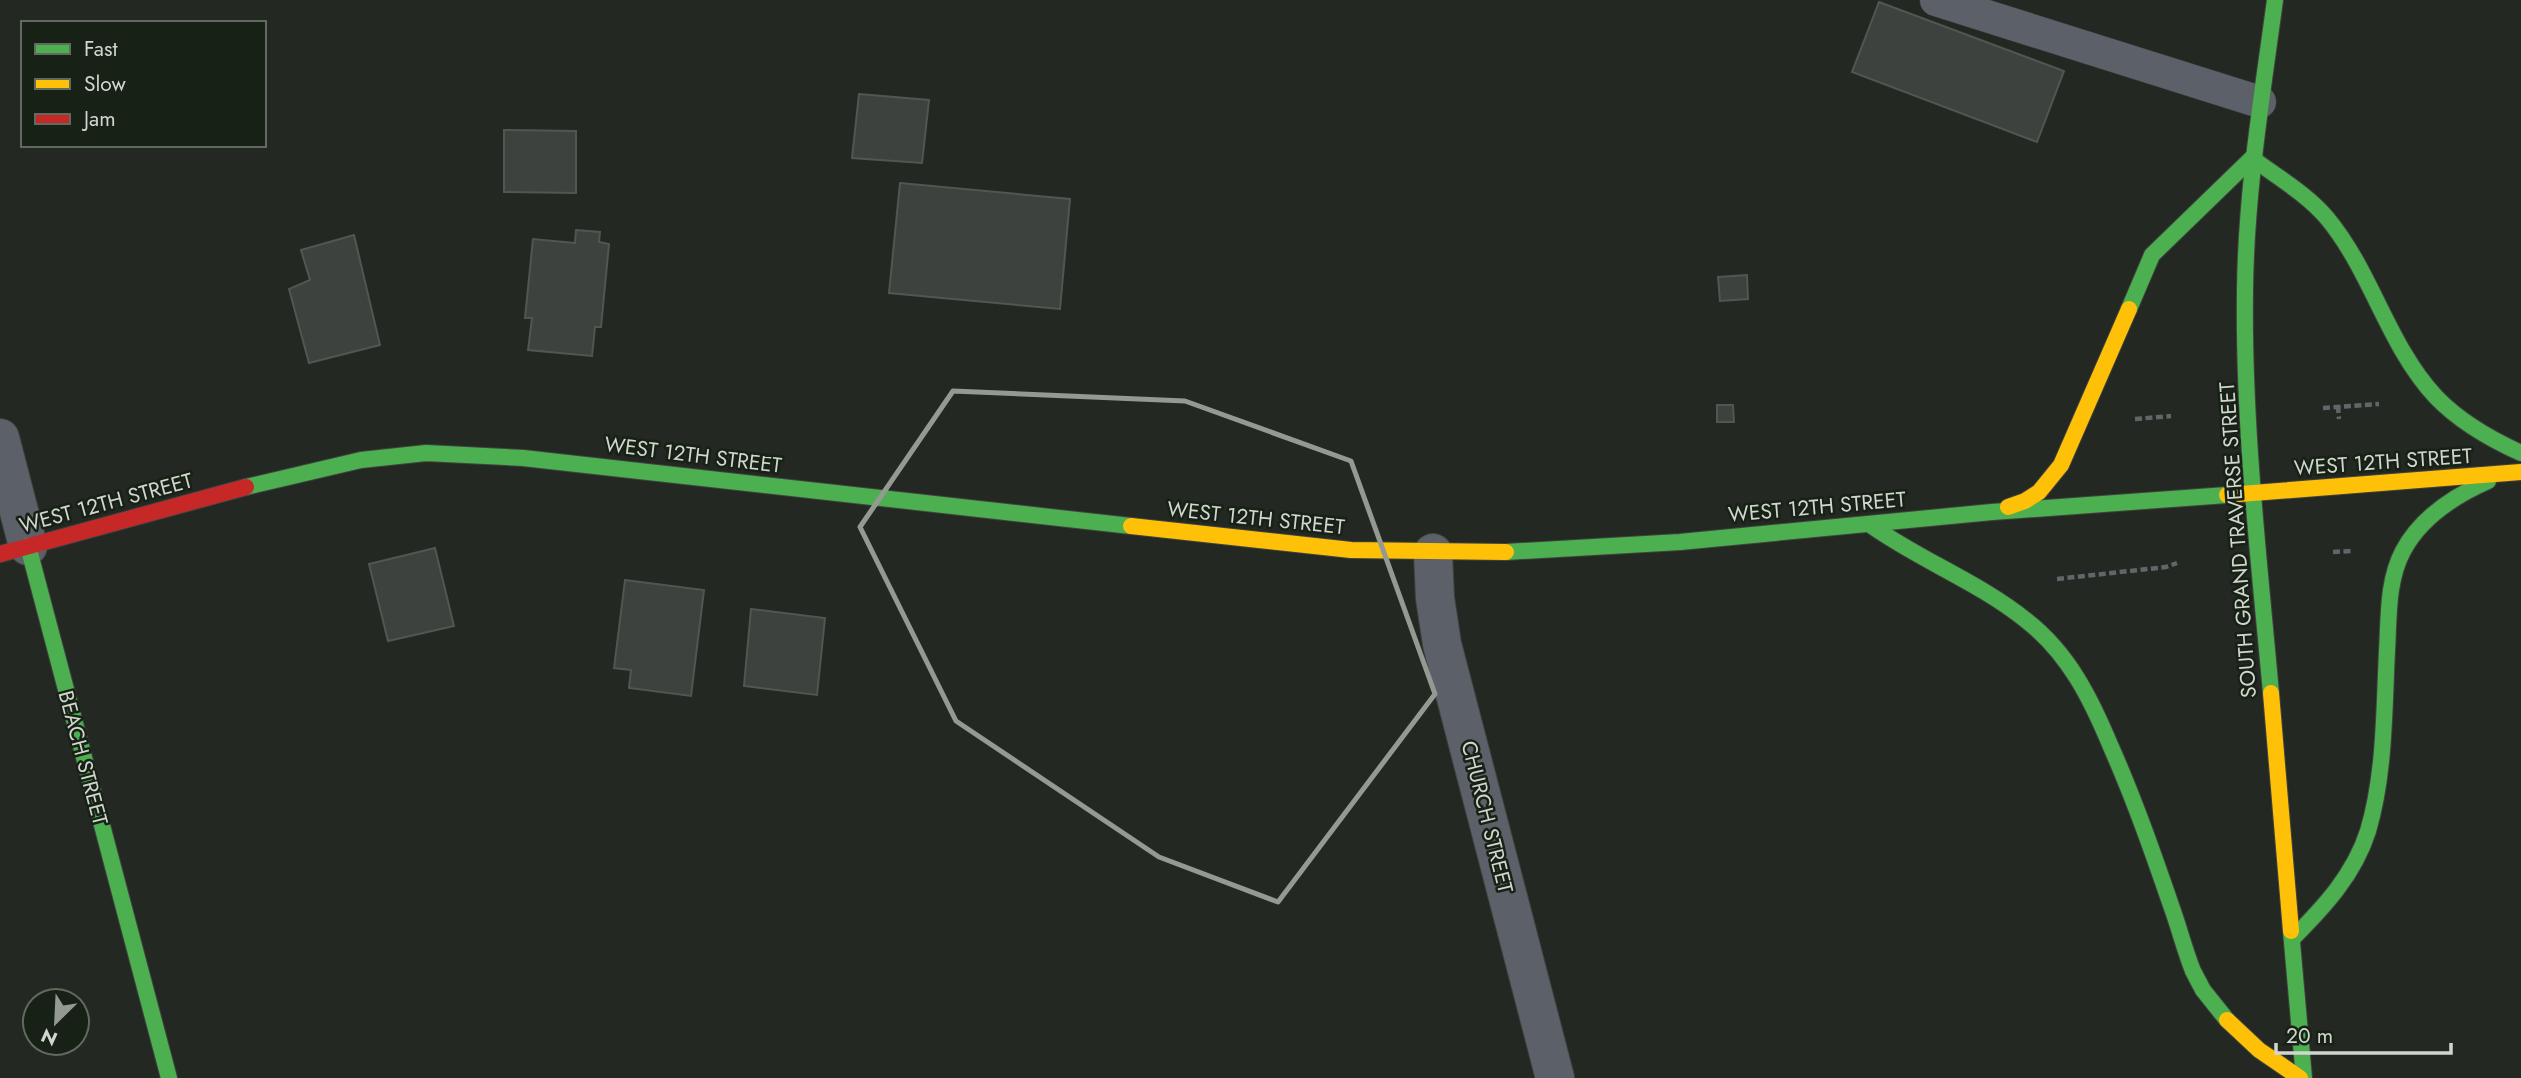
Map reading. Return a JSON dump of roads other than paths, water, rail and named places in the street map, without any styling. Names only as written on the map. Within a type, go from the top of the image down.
[{"type":"street","name":"SOUTH GRAND TRAVERSE STREET","points":[[2275,0],[2252,158],[2245,290],[2246,380],[2302,1078]]},
{"type":"street","points":[[1989,512],[2024,502],[2036,495],[2054,476],[2152,255],[2252,158],[2325,215],[2353,253],[2389,323],[2426,386],[2472,426],[2521,453]]},
{"type":"street","name":"BEACH STREET","points":[[0,438],[14,550],[169,1078]]},
{"type":"street","name":"WEST 12TH STREET","points":[[14,550],[272,480],[361,460],[426,453],[523,458],[1351,550],[1433,553],[1530,552],[1644,544],[1989,512],[2515,473]]},
{"type":"street","points":[[2292,939],[2333,898],[2347,878],[2358,860],[2374,811],[2389,618],[2396,567],[2402,554],[2411,538],[2448,502],[2468,490],[2515,473]]},
{"type":"street","points":[[1869,524],[1902,547],[2011,607],[2032,623],[2071,667],[2108,739],[2201,988],[2240,1035],[2262,1053],[2302,1078]]},
{"type":"street","name":"CHURCH STREET","points":[[1433,553],[1435,598],[1443,644],[1555,1078]]},
{"type":"lane","points":[[1936,0],[2260,102]]}]
